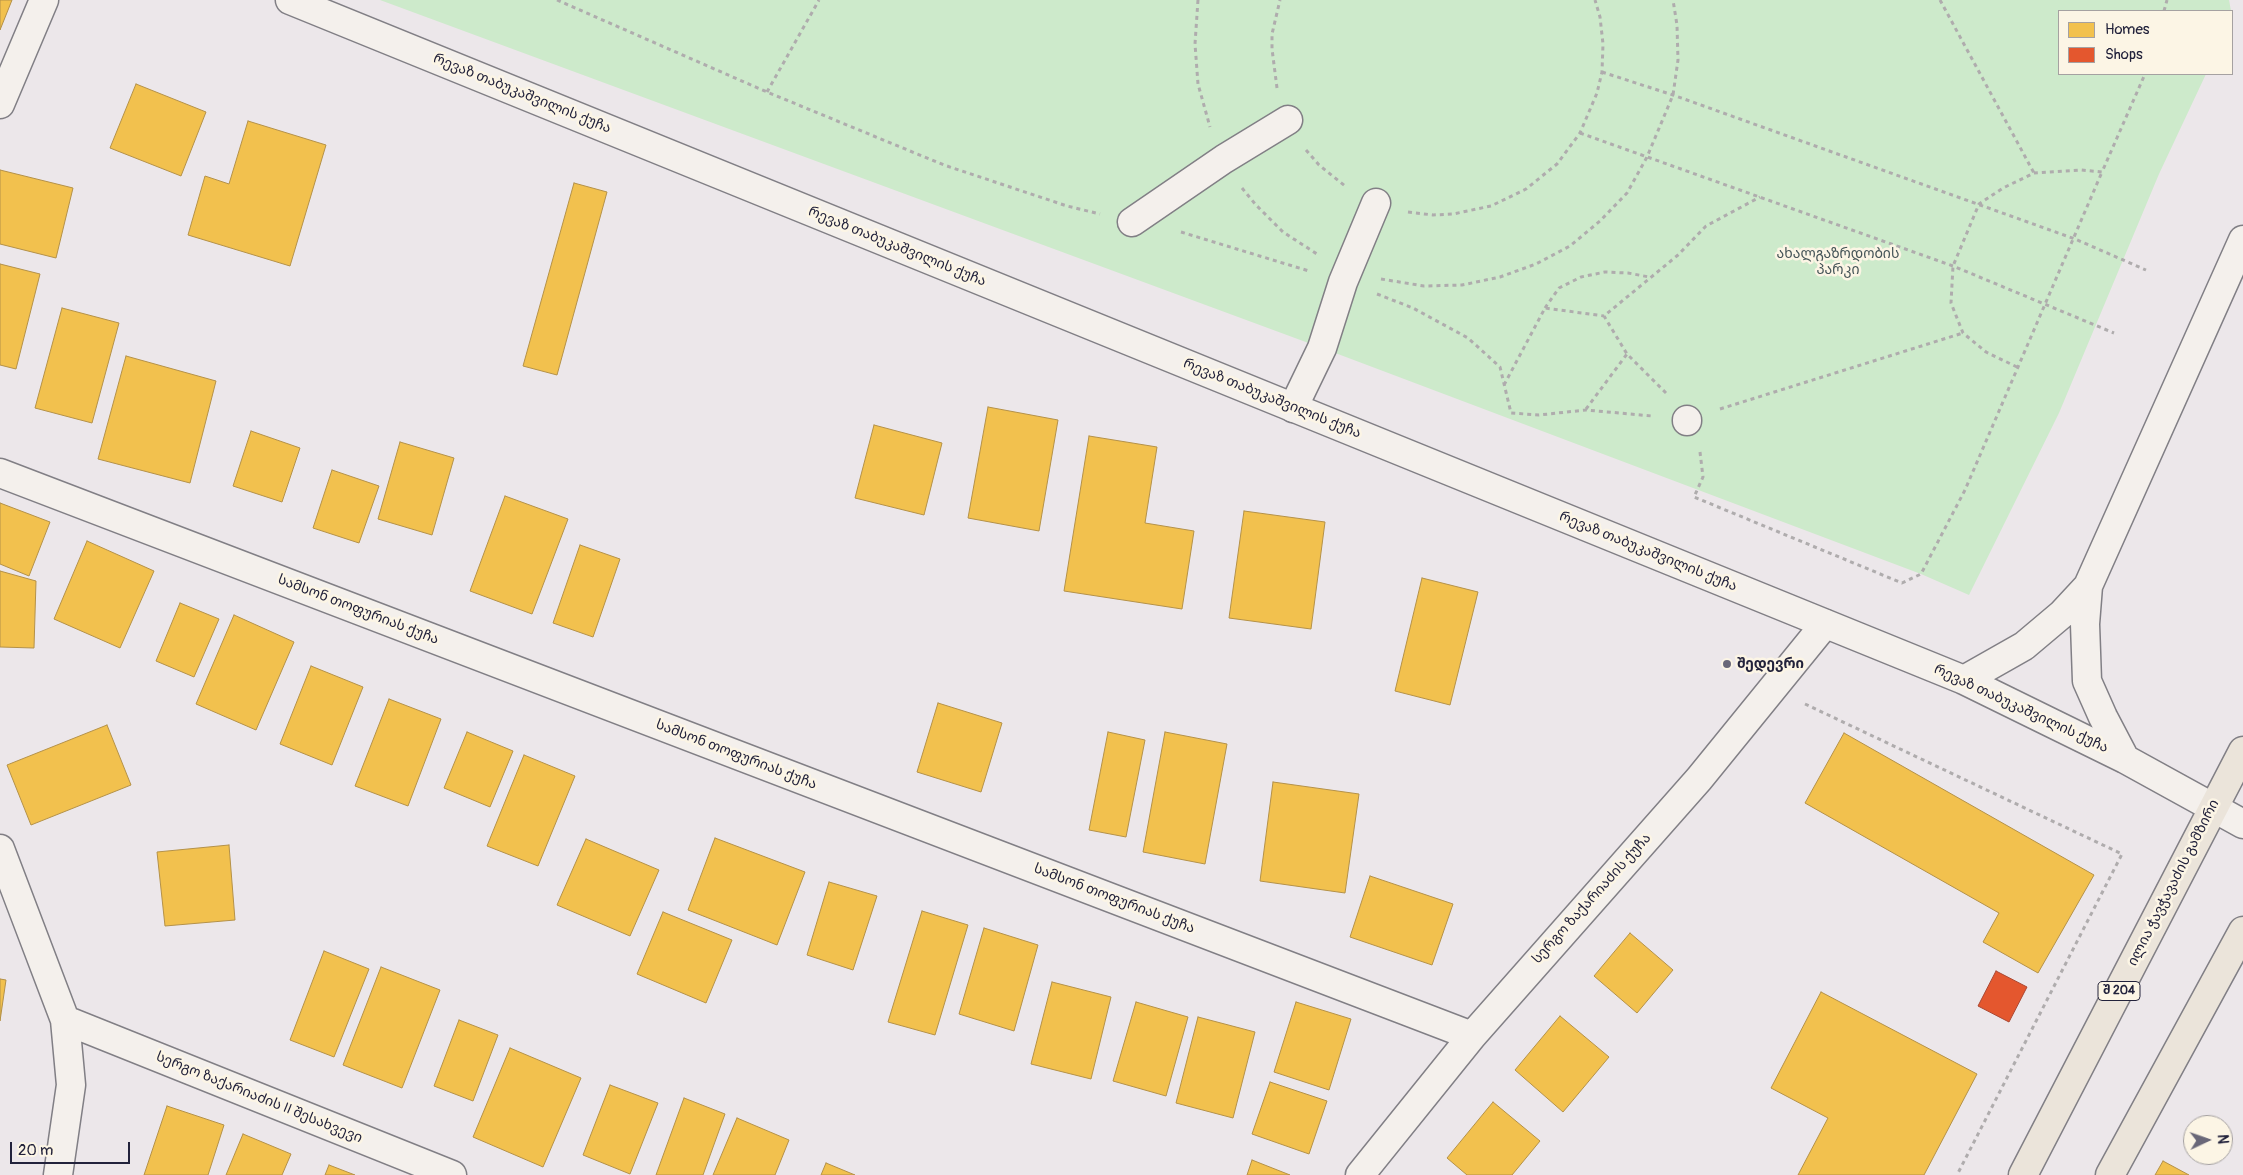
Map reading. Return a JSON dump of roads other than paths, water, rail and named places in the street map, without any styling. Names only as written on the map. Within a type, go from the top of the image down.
[{"type":"main road","name":"ილია ჭავჭავაძის გამზირი","points":[[2023,1175],[2243,751]]},
{"type":"main road","points":[[2110,1175],[2243,931]]},
{"type":"street","points":[[0,104],[44,0]]},
{"type":"street","name":"რევაზ თაბუკაშვილის ქუჩა","points":[[290,0],[1964,680],[2125,759],[2214,806],[2243,824]]},
{"type":"street","points":[[1132,222],[1224,159],[1288,120]]},
{"type":"street","points":[[1293,408],[1322,348],[1342,282],[1376,202]]},
{"type":"street","points":[[1964,680],[2024,646],[2062,614],[2088,586],[2243,240]]},
{"type":"street","name":"სამსონ თოფურიას ქუჩა","points":[[0,473],[1472,1036]]},
{"type":"street","points":[[2088,586],[2085,624],[2088,681],[2103,717],[2125,759]]},
{"type":"street","name":"სერგო ზაქარიაძის ქუჩა","points":[[1360,1175],[1472,1036],[1699,779],[1825,624]]},
{"type":"street","points":[[0,849],[65,1020],[71,1085],[58,1175]]},
{"type":"street","name":"სერგო ზაქარიაძის II შესახვევი","points":[[65,1020],[452,1175]]},
{"type":"place","name":"შედევრი","points":[[1727,664]]},
{"type":"park label","name":"ახალგაზრდობის პარკი","points":[[1838,262]]}]
